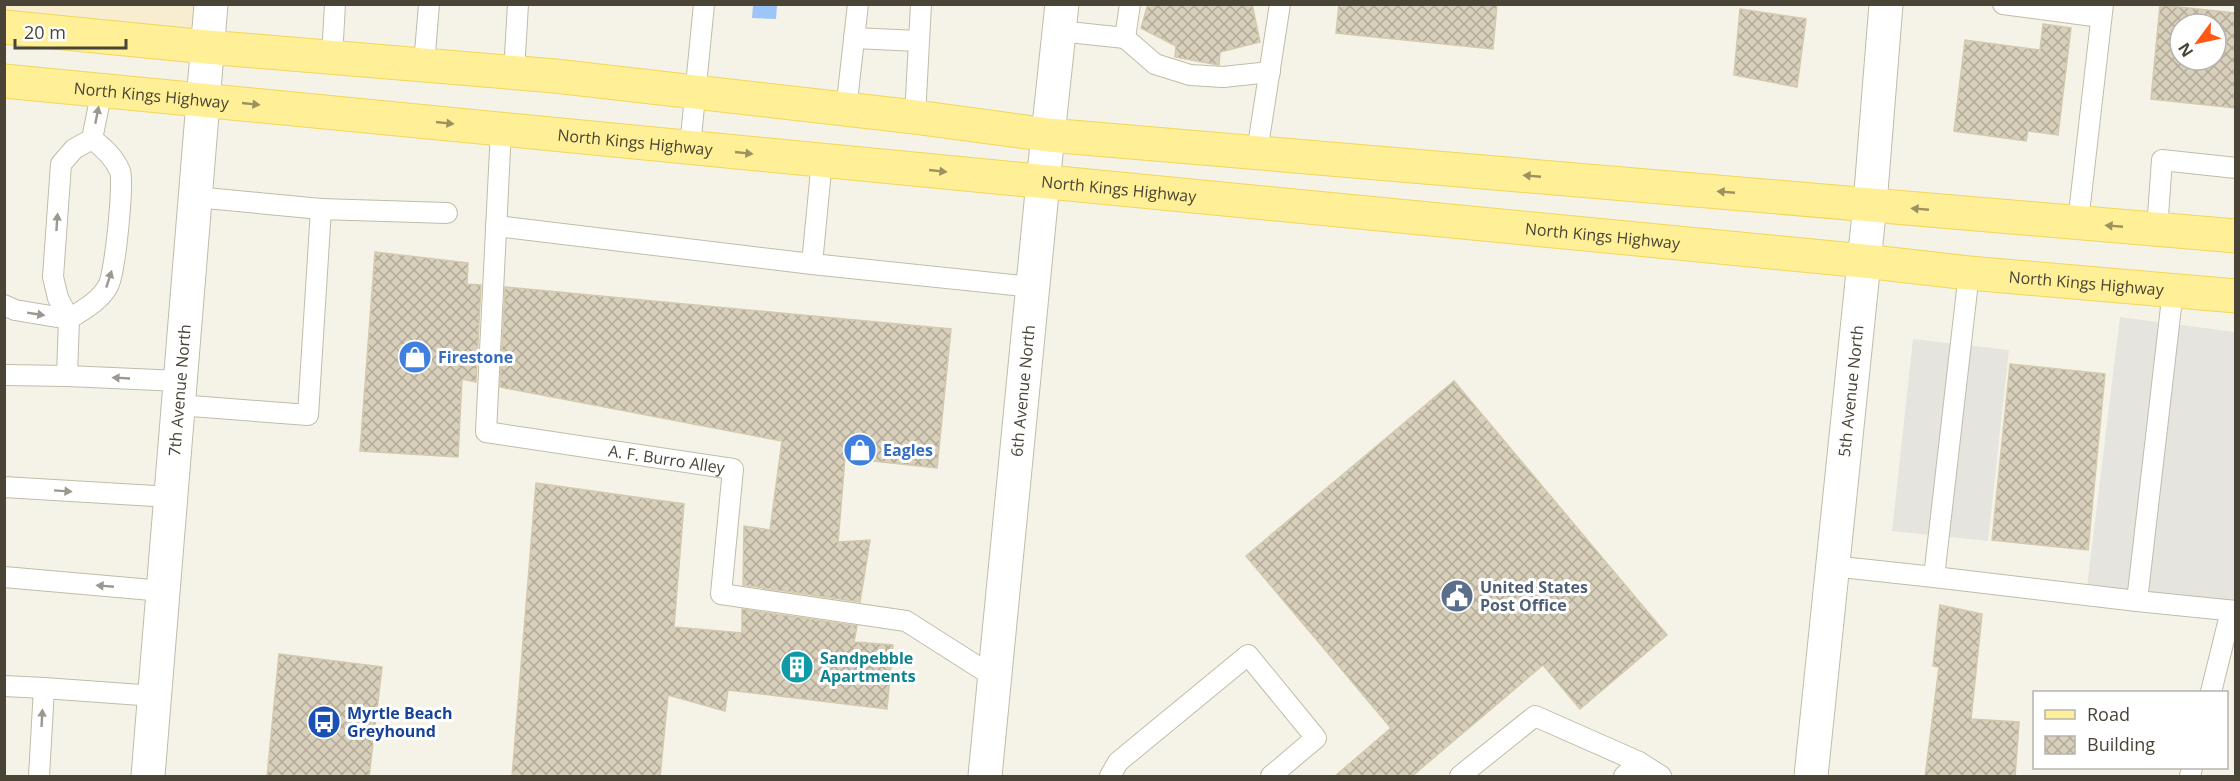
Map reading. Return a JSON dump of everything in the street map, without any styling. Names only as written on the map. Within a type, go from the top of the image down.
[{"type":"main road","points":[[4,27],[207,47],[513,72],[915,117],[1048,135],[2235,236]]},
{"type":"main road","name":"North Kings Highway","points":[[4,81],[1969,273],[2235,296]]},
{"type":"street","name":"7th Avenue North","points":[[148,777],[211,4]]},
{"type":"street","name":"5th Avenue North","points":[[1811,777],[1870,204],[1886,4]]},
{"type":"street","name":"6th Avenue North","points":[[985,777],[1061,18]]},
{"type":"lane","points":[[332,57],[335,4]]},
{"type":"lane","points":[[424,65],[429,4]]},
{"type":"lane","points":[[513,72],[518,4]]},
{"type":"lane","points":[[690,147],[704,4]]},
{"type":"lane","points":[[846,111],[858,4]]},
{"type":"lane","points":[[865,4],[870,5]]},
{"type":"lane","points":[[1125,38],[1130,4]]},
{"type":"lane","points":[[1257,153],[1280,4]]},
{"type":"lane","points":[[2003,4],[2102,11],[2078,222]]},
{"type":"lane","points":[[915,117],[918,6]]},
{"type":"lane","points":[[1061,18],[1125,38],[1155,64],[1190,75],[1223,76],[1270,72]]},
{"type":"lane","points":[[854,38],[918,41]]},
{"type":"lane","points":[[92,140],[102,90]]},
{"type":"lane","name":"A. F. Burro Alley","points":[[501,129],[486,432],[733,469],[721,594],[906,621],[994,677]]},
{"type":"lane","points":[[4,305],[15,310],[69,319],[100,297],[109,285],[120,206],[121,173],[108,152],[92,140]]},
{"type":"lane","points":[[67,375],[69,319],[58,298],[53,277],[61,164],[74,149],[92,140]]},
{"type":"lane","points":[[812,264],[822,160]]},
{"type":"lane","points":[[2157,230],[2162,160],[2235,168]]},
{"type":"lane","points":[[195,196],[321,208],[447,213]]},
{"type":"lane","points":[[4,375],[67,375],[308,415],[321,208]]},
{"type":"lane","points":[[496,226],[812,264],[1033,287]]},
{"type":"lane","points":[[1934,577],[1969,273]]},
{"type":"lane","points":[[2137,601],[2173,290]]},
{"type":"lane","points":[[4,487],[171,497]]},
{"type":"lane","points":[[1832,566],[2233,611],[2212,691]]},
{"type":"lane","points":[[4,577],[163,591]]},
{"type":"lane","points":[[1110,777],[1118,762],[1248,655],[1316,738],[1271,777]]},
{"type":"lane","points":[[4,686],[154,696]]},
{"type":"lane","points":[[39,777],[44,688]]},
{"type":"lane","points":[[1460,777],[1535,716],[1638,762],[1661,777]]},
{"type":"lane","points":[[1623,777],[1638,762]]},
{"type":"shaded area","points":[[4,5],[211,5],[207,47],[5,27]]},
{"type":"shaded area","points":[[2120,317],[2235,332],[2235,606],[2087,587]]},
{"type":"shaded area","points":[[1913,339],[2009,350],[1988,541],[1892,531]]},
{"type":"water","points":[[753,5],[777,5],[776,19],[752,18]]},
{"type":"building","points":[[1148,4],[1252,4],[1260,42],[1220,52],[1219,65],[1175,57],[1176,46],[1141,28]]},
{"type":"building","points":[[1339,4],[1497,4],[1493,49],[1336,33]]},
{"type":"building","points":[[2160,5],[2226,12],[2168,12],[2168,72],[2228,72],[2228,12],[2235,13],[2235,108],[2151,99]]},
{"type":"building","points":[[1740,9],[1806,19],[1797,87],[1734,75]]},
{"type":"building","points":[[2043,24],[2071,28],[2058,135],[2028,131],[2026,141],[1954,131],[1965,40],[2040,50]]},
{"type":"building","name":"Firestone","points":[[375,252],[468,263],[467,284],[481,285],[476,382],[462,379],[458,457],[360,451]]},
{"type":"building","name":"Eagles","points":[[505,287],[951,329],[937,468],[845,458],[838,542],[870,540],[860,602],[743,585],[744,526],[770,530],[782,441],[500,387]]},
{"type":"building","points":[[2010,364],[2105,374],[2088,550],[1992,540]]},
{"type":"building","name":"United States Post Office","points":[[1454,381],[1667,635],[1580,709],[1543,665],[1411,777],[1334,777],[1391,728],[1246,556]]},
{"type":"building","points":[[536,483],[684,504],[674,627],[742,633],[742,609],[857,626],[854,642],[893,645],[887,709],[728,690],[725,711],[668,695],[660,777],[512,777]]},
{"type":"building","points":[[1940,605],[1982,614],[1971,719],[2019,722],[2015,777],[1925,777],[1939,667],[1933,666]]},
{"type":"building","name":"Myrtle Beach Greyhound","points":[[279,654],[382,667],[369,777],[267,777]]},
{"type":"place","name":"Firestone","points":[[415,357]]},
{"type":"place","name":"Eagles","points":[[860,450]]},
{"type":"place","name":"United States Post Office","points":[[1457,596]]},
{"type":"place","name":"Sandpebble Apartments","points":[[797,667]]},
{"type":"place","name":"Myrtle Beach Greyhound","points":[[324,722]]}]
